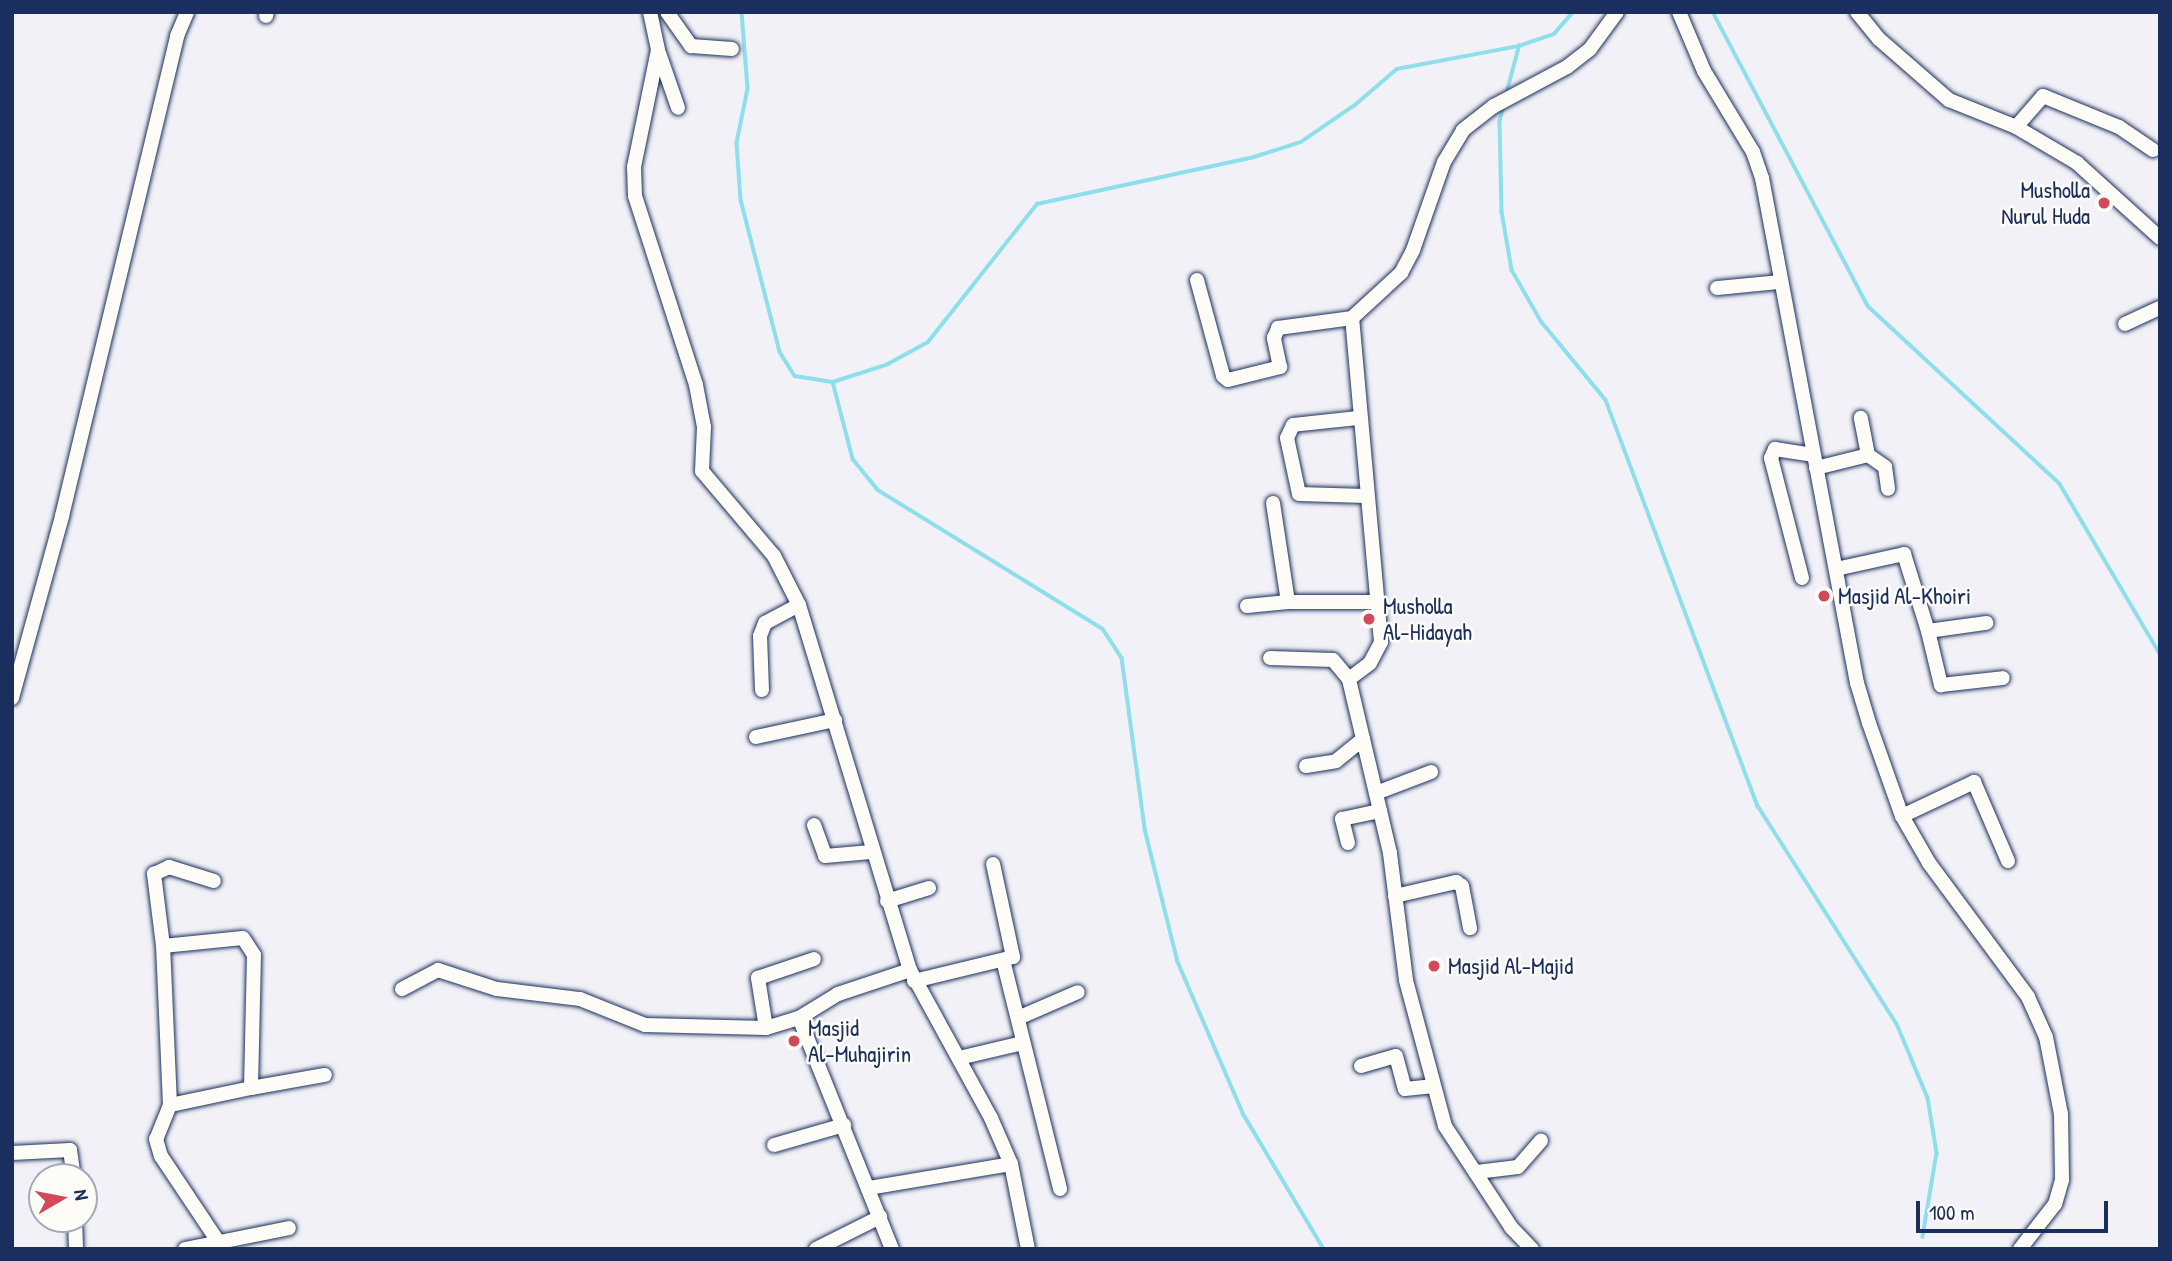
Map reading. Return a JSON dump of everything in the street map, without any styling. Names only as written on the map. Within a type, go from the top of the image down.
[{"type":"street","points":[[13,693],[62,516],[177,36],[187,12]]},
{"type":"street","points":[[650,12],[658,50],[678,108]]},
{"type":"street","points":[[667,12],[691,46],[732,49]]},
{"type":"street","points":[[1197,280],[1223,376],[1228,380],[1280,367],[1274,338],[1278,328],[1352,318],[1401,272],[1413,250],[1444,162],[1463,130],[1494,106],[1567,67],[1590,49],[1616,12]]},
{"type":"street","points":[[1679,12],[1704,71],[1753,152],[1776,234],[1779,282],[1857,683],[1902,816],[1965,916],[2028,998],[2046,1037],[2061,1114],[2062,1180],[2055,1204],[2020,1249]]},
{"type":"street","points":[[1857,12],[1879,39],[1949,100],[2016,127],[2077,163],[2160,238]]},
{"type":"street","points":[[658,50],[634,167],[635,196],[696,385],[704,427],[702,471],[774,556],[799,605],[835,720],[871,852],[912,976],[959,1058],[1011,1164],[1028,1249]]},
{"type":"street","points":[[2016,127],[2043,96],[2119,127],[2153,150]]},
{"type":"street","points":[[1717,288],[1779,282]]},
{"type":"street","points":[[2125,324],[2160,308]]},
{"type":"street","points":[[1349,679],[1379,652],[1378,602],[1358,418],[1352,318]]},
{"type":"street","points":[[1358,418],[1293,425],[1287,438],[1299,494],[1366,496]]},
{"type":"street","points":[[1861,418],[1868,455]]},
{"type":"street","points":[[1802,578],[1771,458],[1775,449],[1815,461],[1868,455],[1885,467],[1888,489]]},
{"type":"street","points":[[1273,503],[1288,602]]},
{"type":"street","points":[[1836,569],[1904,554],[1928,631],[1941,685],[2003,678]]},
{"type":"street","points":[[1247,606],[1288,602],[1378,602]]},
{"type":"street","points":[[762,690],[760,636],[765,623],[799,605]]},
{"type":"street","points":[[1928,631],[1986,622]]},
{"type":"street","points":[[1270,659],[1333,660],[1349,679],[1380,811],[1406,980],[1432,1086],[1445,1126],[1511,1227],[1532,1249]]},
{"type":"street","points":[[756,737],[835,720]]},
{"type":"street","points":[[1307,766],[1336,761],[1363,739]]},
{"type":"street","points":[[1376,793],[1431,772]]},
{"type":"street","points":[[1902,816],[1974,782],[2008,861]]},
{"type":"street","points":[[1348,843],[1342,820],[1380,811]]},
{"type":"street","points":[[814,825],[825,856],[871,852]]},
{"type":"street","points":[[402,989],[429,972],[445,972],[472,983],[514,993],[580,999],[645,1025],[765,1028],[799,1018],[838,994],[912,976],[1013,957],[993,864]]},
{"type":"street","points":[[214,881],[170,867],[154,874],[163,946],[170,1105],[161,1122],[157,1149],[221,1246]]},
{"type":"street","points":[[1395,896],[1456,882],[1462,886],[1470,928]]},
{"type":"street","points":[[887,901],[929,888]]},
{"type":"street","points":[[163,946],[234,936],[251,945],[251,1088]]},
{"type":"street","points":[[765,1028],[758,978],[814,959]]},
{"type":"street","points":[[1003,960],[1060,1189]]},
{"type":"street","points":[[1018,1018],[1078,992]]},
{"type":"street","points":[[799,1018],[892,1249]]},
{"type":"street","points":[[959,1058],[1023,1043]]},
{"type":"street","points":[[1361,1066],[1396,1056],[1405,1089],[1432,1086]]},
{"type":"street","points":[[170,1105],[325,1075]]},
{"type":"street","points":[[774,1145],[844,1125]]},
{"type":"street","points":[[1477,1172],[1518,1167],[1541,1141]]},
{"type":"street","points":[[12,1153],[70,1150],[72,1163]]},
{"type":"street","points":[[869,1188],[1011,1164]]},
{"type":"street","points":[[816,1249],[880,1217]]},
{"type":"street","points":[[185,1249],[221,1246],[289,1228]]},
{"type":"waterway","points":[[742,12],[748,89],[737,143],[741,200],[780,352],[795,376],[833,382],[886,365],[928,342],[1037,204],[1254,157],[1301,142],[1355,105],[1397,69],[1519,46],[1554,34],[1573,12]]},
{"type":"waterway","points":[[1713,12],[1868,306],[2060,484],[2160,654]]},
{"type":"waterway","points":[[1506,95],[1519,46]]},
{"type":"waterway","points":[[1504,105],[1500,123],[1502,212],[1512,270],[1541,321],[1606,400],[1758,806],[1897,1024],[1928,1098],[1937,1153],[1923,1237]]},
{"type":"waterway","points":[[833,382],[853,459],[878,490],[1103,629],[1122,658],[1145,829],[1178,962],[1244,1115],[1324,1249]]},
{"type":"place","name":"Musholla Nurul Huda","points":[[2104,203]]},
{"type":"place","name":"Masjid Al-Khoiri","points":[[1824,596]]},
{"type":"place","name":"Musholla Al-Hidayah","points":[[1369,619]]},
{"type":"place","name":"Masjid Al-Majid","points":[[1434,966]]},
{"type":"place","name":"Masjid Al-Muhajirin","points":[[794,1041]]}]
